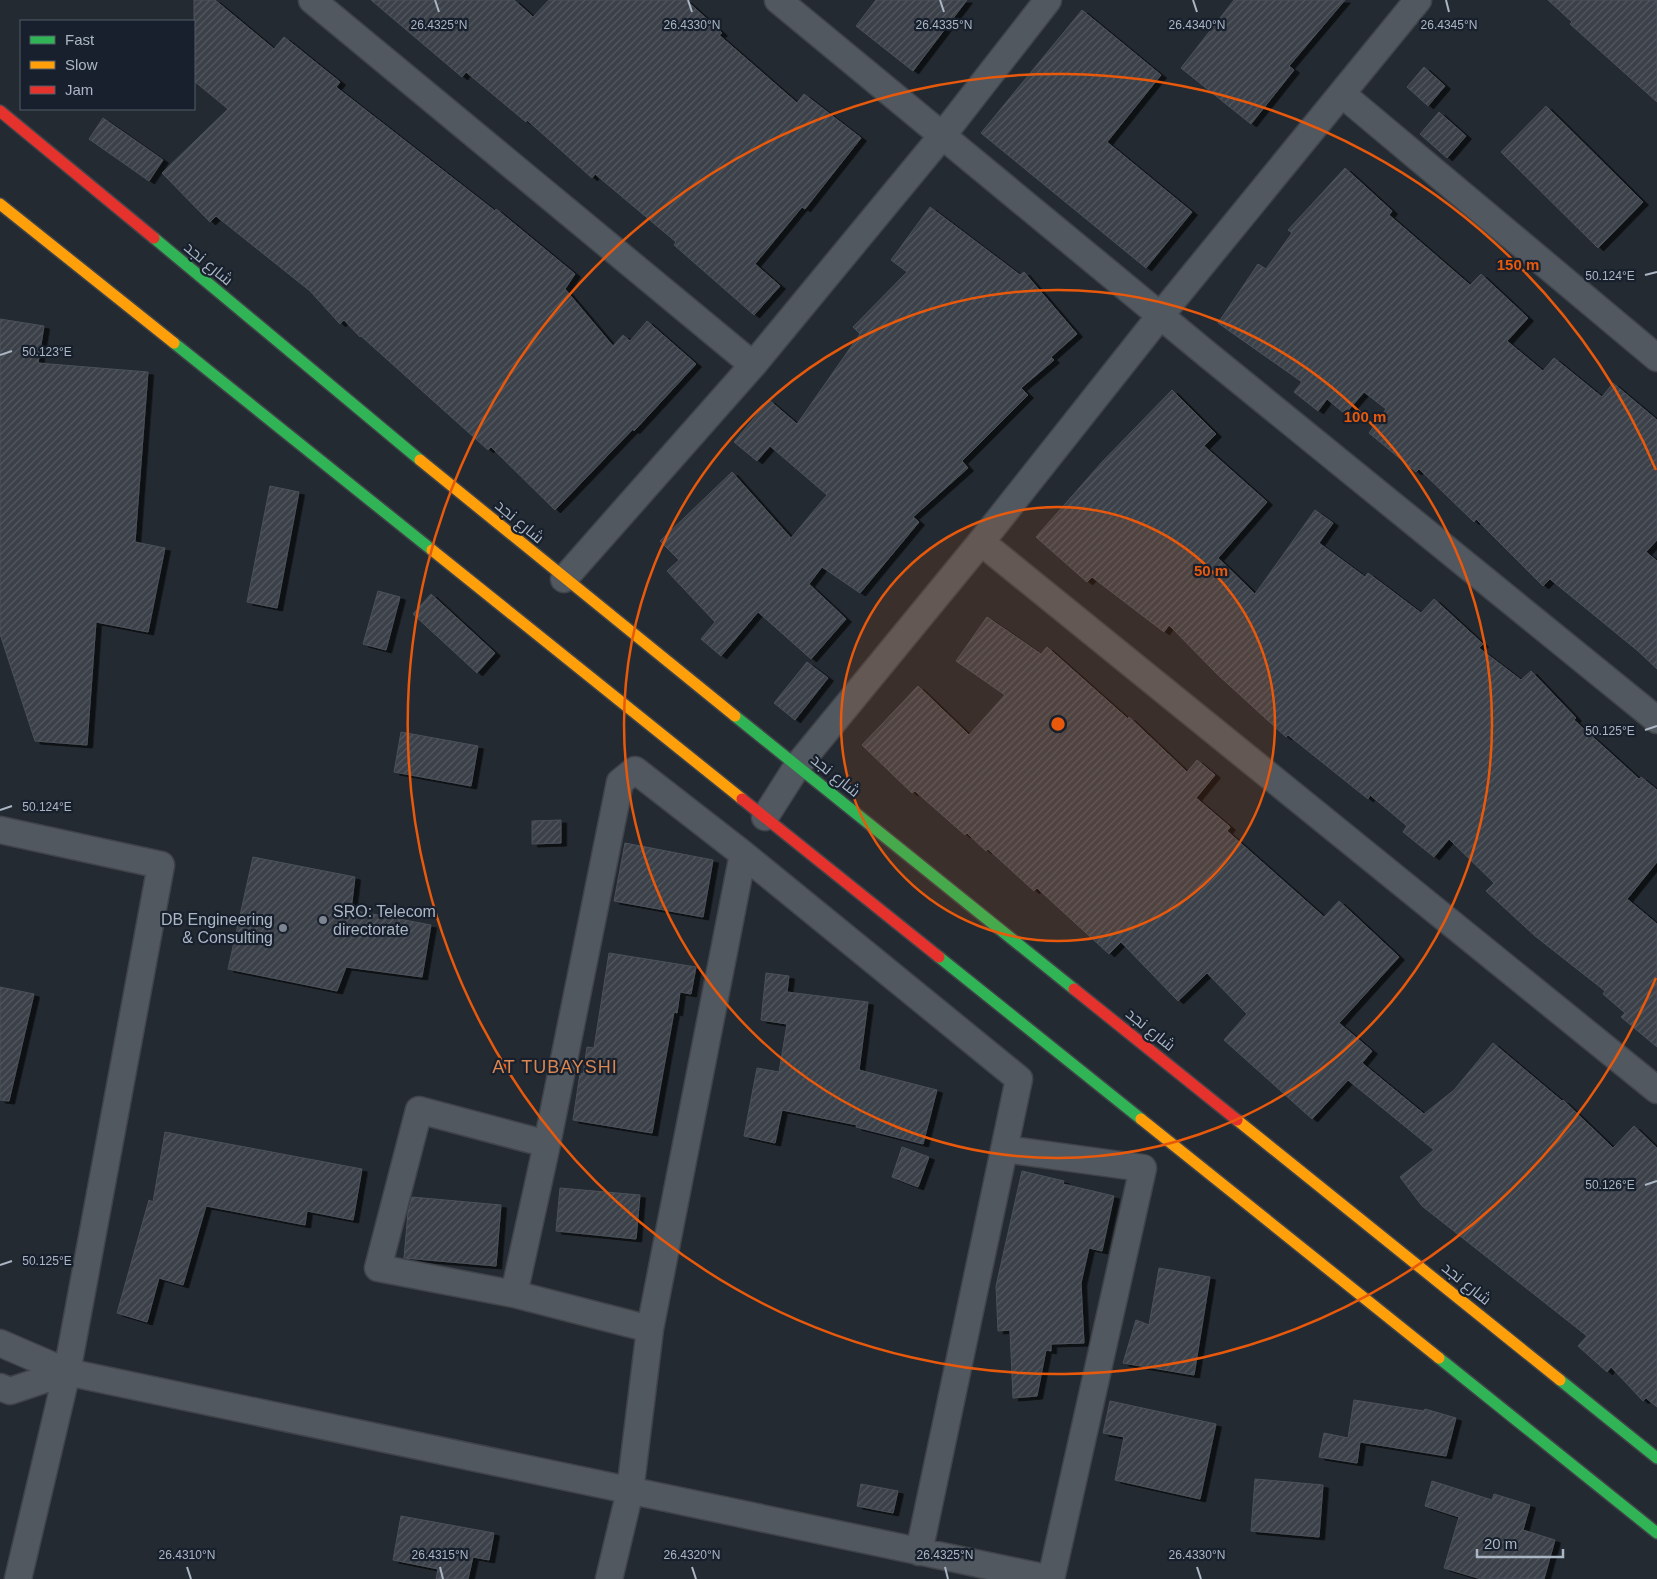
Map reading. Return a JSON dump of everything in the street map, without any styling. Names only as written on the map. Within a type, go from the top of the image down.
[{"type":"street","points":[[312,0],[753,365]]},
{"type":"street","points":[[778,0],[1160,316],[1657,720]]},
{"type":"street","points":[[564,579],[753,365],[942,136],[1048,0]]},
{"type":"street","points":[[766,817],[798,765],[981,542],[1160,316],[1418,0]]},
{"type":"street","points":[[1342,94],[1657,358]]},
{"type":"street","name":"شارع نجد","points":[[0,111],[564,579],[798,765],[1657,1458]]},
{"type":"street","points":[[0,204],[1657,1533]]},
{"type":"street","points":[[981,542],[1657,1090]]},
{"type":"street","points":[[514,1294],[620,782],[636,770],[743,854],[1019,1079],[919,1552]]},
{"type":"street","points":[[0,830],[161,865],[67,1372],[18,1579]]},
{"type":"street","points":[[610,1579],[630,1491],[650,1329],[743,854]]},
{"type":"street","points":[[546,1144],[419,1110],[378,1268],[514,1294],[650,1329]]},
{"type":"street","points":[[0,1343],[67,1372],[1051,1579],[1143,1168],[1005,1149]]},
{"type":"street","points":[[0,1387],[10,1391],[67,1372]]},
{"type":"building","points":[[194,0],[215,0],[274,49],[284,37],[340,82],[336,87],[495,211],[496,209],[575,274],[565,289],[613,346],[623,335],[630,341],[647,321],[696,364],[634,431],[633,429],[555,510],[491,447],[488,450],[360,337],[344,320],[340,324],[310,291],[216,216],[210,222],[162,173],[228,109],[195,82]]},
{"type":"building","points":[[371,0],[514,0],[533,17],[549,0],[686,0],[722,33],[719,35],[797,103],[804,94],[861,138],[805,209],[802,207],[755,264],[780,286],[754,315],[674,245],[676,242],[595,174],[592,178],[527,120],[526,122],[466,72],[462,77]]},
{"type":"building","points":[[876,0],[967,0],[913,71],[856,26]]},
{"type":"building","points":[[1234,0],[1345,0],[1289,66],[1294,70],[1251,124],[1181,68]]},
{"type":"building","points":[[1548,0],[1657,0],[1657,102],[1570,24],[1572,22]]},
{"type":"building","points":[[1082,10],[1161,75],[1107,142],[1192,212],[1146,268],[981,133]]},
{"type":"building","points":[[1424,67],[1445,86],[1428,106],[1407,87]]},
{"type":"building","points":[[1546,106],[1643,202],[1598,248],[1501,152]]},
{"type":"building","points":[[1439,112],[1466,136],[1447,158],[1420,134]]},
{"type":"building","points":[[103,118],[163,160],[149,181],[89,139]]},
{"type":"building","points":[[1345,168],[1392,211],[1389,215],[1470,285],[1481,274],[1528,318],[1507,341],[1543,371],[1554,358],[1602,397],[1613,383],[1657,420],[1657,540],[1646,552],[1657,561],[1657,669],[1638,651],[1550,579],[1543,586],[1476,519],[1474,522],[1419,469],[1416,472],[1369,433],[1386,409],[1364,392],[1345,414],[1327,399],[1318,411],[1294,392],[1302,382],[1218,323],[1258,264],[1266,269],[1292,233],[1288,230]]},
{"type":"building","points":[[930,207],[1020,275],[1024,272],[1077,334],[1051,357],[1054,360],[1021,388],[1028,395],[962,461],[968,468],[913,517],[919,522],[860,593],[822,567],[809,584],[846,619],[811,659],[758,612],[721,656],[701,639],[715,622],[667,571],[679,560],[660,541],[732,472],[791,538],[827,495],[770,446],[757,461],[734,442],[769,400],[797,424],[860,334],[853,327],[907,272],[891,260]]},
{"type":"building","points":[[0,319],[44,326],[38,363],[148,372],[135,542],[165,548],[148,632],[96,622],[87,745],[35,741],[0,634]]},
{"type":"building","points":[[1172,390],[1216,434],[1204,446],[1267,502],[1218,558],[1255,594],[1315,510],[1333,523],[1319,543],[1365,577],[1368,573],[1421,613],[1434,599],[1483,644],[1479,648],[1521,680],[1531,671],[1576,718],[1574,720],[1639,779],[1641,777],[1657,790],[1657,862],[1627,899],[1657,924],[1657,1047],[1621,1017],[1625,1013],[1603,994],[1605,991],[1535,936],[1486,891],[1494,883],[1449,839],[1434,857],[1403,832],[1407,826],[1370,795],[1368,799],[1288,735],[1286,737],[1217,674],[1169,625],[1164,632],[1092,577],[1087,582],[1036,537],[1102,462]]},
{"type":"building","points":[[270,486],[299,492],[277,608],[247,602]]},
{"type":"building","points":[[378,591],[400,597],[386,650],[363,644]]},
{"type":"building","points":[[431,594],[495,653],[477,673],[413,614]]},
{"type":"building","points":[[987,617],[1041,654],[1047,647],[1128,719],[1129,717],[1187,772],[1197,760],[1215,775],[1196,798],[1230,827],[1227,831],[1324,917],[1339,901],[1399,957],[1339,1023],[1372,1051],[1362,1063],[1424,1114],[1454,1090],[1493,1043],[1563,1100],[1613,1148],[1634,1126],[1657,1148],[1657,1407],[1646,1398],[1643,1401],[1611,1367],[1607,1372],[1578,1346],[1587,1336],[1422,1206],[1400,1177],[1434,1150],[1348,1080],[1312,1119],[1224,1040],[1247,1014],[1207,973],[1178,1001],[1121,942],[1109,954],[1037,888],[1034,891],[988,849],[986,851],[967,833],[965,835],[915,791],[912,793],[862,745],[918,686],[969,735],[1005,695],[956,661]]},
{"type":"building","points":[[807,662],[828,678],[795,720],[774,703]]},
{"type":"building","points":[[401,732],[478,746],[471,786],[394,772]]},
{"type":"building","points":[[561,820],[561,843],[532,844],[532,821]]},
{"type":"building","points":[[625,843],[713,860],[703,917],[614,901]]},
{"type":"building","name":"SRO: Telecom directorate","points":[[253,857],[355,877],[351,910],[431,925],[422,977],[346,967],[337,991],[228,969]]},
{"type":"building","points":[[609,953],[696,967],[691,994],[680,992],[677,1013],[674,1012],[652,1133],[573,1120],[580,1073],[583,1074],[587,1047],[594,1048]]},
{"type":"building","points":[[766,973],[789,976],[787,992],[868,1002],[859,1070],[937,1090],[923,1144],[856,1127],[857,1125],[782,1110],[775,1143],[744,1136],[757,1068],[779,1072],[787,1024],[761,1020]]},
{"type":"building","points":[[0,987],[34,994],[9,1101],[0,1100]]},
{"type":"building","points":[[165,1132],[362,1169],[353,1220],[307,1211],[305,1225],[206,1206],[183,1285],[159,1278],[147,1322],[117,1313],[149,1200],[153,1202]]},
{"type":"building","points":[[902,1147],[929,1157],[918,1187],[892,1177]]},
{"type":"building","points":[[1022,1171],[1064,1181],[1063,1184],[1114,1196],[1102,1251],[1089,1248],[1081,1283],[1084,1343],[1051,1344],[1051,1351],[1046,1350],[1037,1396],[1013,1398],[1010,1330],[998,1331],[996,1286]]},
{"type":"building","points":[[560,1188],[640,1195],[636,1239],[556,1231]]},
{"type":"building","points":[[412,1197],[501,1205],[496,1266],[404,1258],[408,1212]]},
{"type":"building","points":[[1159,1268],[1210,1277],[1194,1375],[1123,1363],[1136,1320],[1149,1325]]},
{"type":"building","points":[[1354,1400],[1424,1411],[1425,1409],[1456,1418],[1446,1456],[1360,1442],[1357,1463],[1319,1457],[1324,1433],[1348,1438]]},
{"type":"building","points":[[1110,1401],[1216,1424],[1200,1499],[1115,1480],[1124,1437],[1103,1433]]},
{"type":"building","points":[[1255,1479],[1323,1485],[1319,1537],[1251,1531]]},
{"type":"building","points":[[1432,1481],[1492,1500],[1494,1494],[1530,1505],[1523,1530],[1555,1540],[1544,1579],[1481,1579],[1444,1568],[1459,1517],[1425,1506]]},
{"type":"building","points":[[861,1484],[898,1491],[893,1513],[857,1506]]},
{"type":"building","points":[[401,1516],[494,1533],[489,1560],[473,1557],[468,1579],[436,1579],[438,1569],[393,1560]]},
{"type":"traffic: fast","points":[[154,238],[420,460]]},
{"type":"traffic: fast","points":[[174,343],[432,550]]},
{"type":"traffic: fast","points":[[735,716],[1074,989]]},
{"type":"traffic: fast","points":[[939,957],[1141,1119]]},
{"type":"traffic: fast","points":[[1439,1358],[1657,1533]]},
{"type":"traffic: fast","points":[[1560,1380],[1657,1458]]},
{"type":"traffic: slow","points":[[0,204],[174,343]]},
{"type":"traffic: slow","points":[[420,460],[735,716]]},
{"type":"traffic: slow","points":[[432,550],[742,799]]},
{"type":"traffic: slow","points":[[1141,1119],[1439,1358]]},
{"type":"traffic: slow","points":[[1237,1120],[1560,1380]]},
{"type":"traffic: jam","points":[[0,111],[154,238]]},
{"type":"traffic: jam","points":[[742,799],[939,957]]},
{"type":"traffic: jam","points":[[1074,989],[1237,1120]]},
{"type":"place","name":"SRO: Telecom directorate","points":[[323,920]]},
{"type":"place","name":"DB Engineering & Consulting","points":[[283,928]]},
{"type":"district","name":"AT TUBAYSHI","points":[[555,1067]]}]
